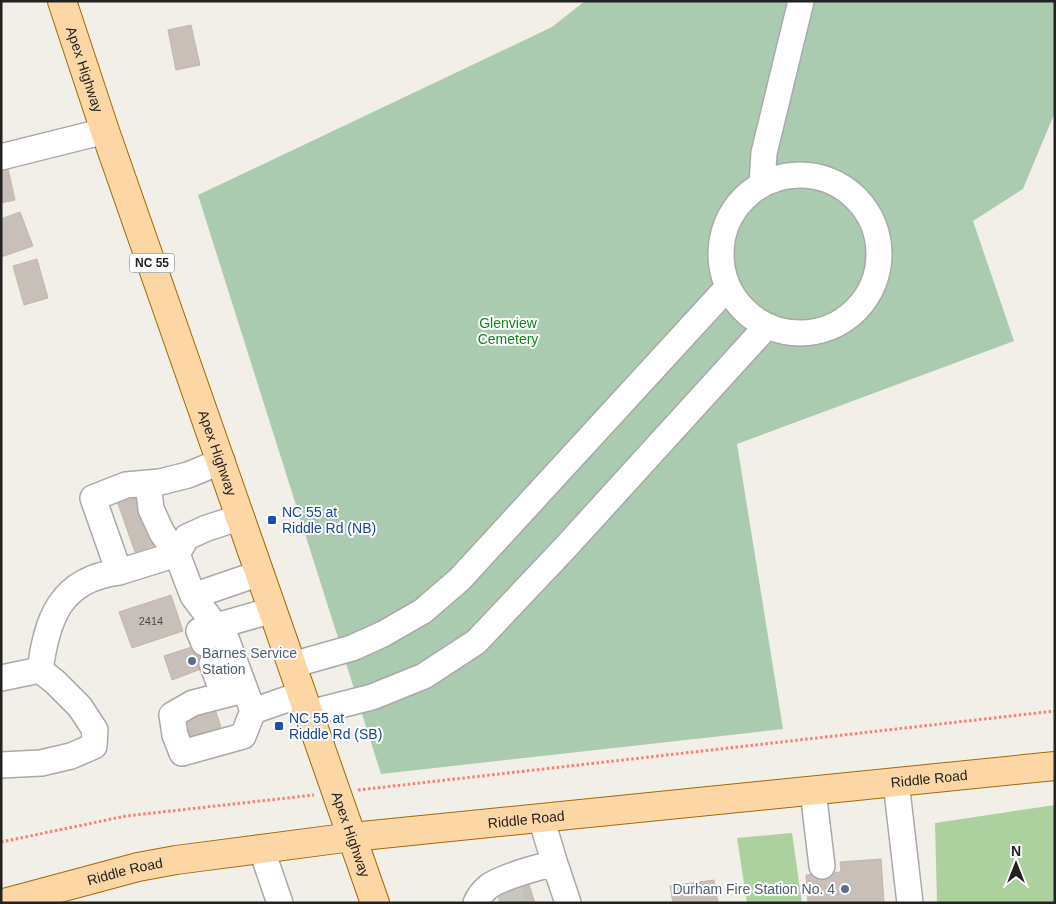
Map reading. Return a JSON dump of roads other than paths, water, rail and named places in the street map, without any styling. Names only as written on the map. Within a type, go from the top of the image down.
[{"type":"main road","name":"Apex Highway","points":[[62,1],[105,130],[375,903]]},
{"type":"main road","name":"Riddle Road","points":[[4,903],[138,867],[262,848],[352,837],[1055,766]]},
{"type":"lane","points":[[762,184],[764,153],[801,1]]},
{"type":"lane","points":[[1,157],[105,130]]},
{"type":"lane","points":[[806,175],[831,181],[852,194],[868,214],[876,231],[879,258],[873,285],[861,304],[840,322],[816,332],[787,332],[757,321],[743,309],[732,295],[724,278],[720,254],[722,236],[729,217],[742,200],[762,184],[785,176],[806,175]]},
{"type":"lane","points":[[292,665],[352,648],[383,634],[423,611],[460,579],[728,287]]},
{"type":"lane","points":[[240,699],[306,704],[372,697],[424,676],[476,642],[564,549],[767,326]]},
{"type":"lane","points":[[119,572],[92,498],[126,485],[160,482],[188,475],[222,461]]},
{"type":"lane","points":[[148,483],[152,509],[162,533],[177,554],[210,644],[240,699]]},
{"type":"lane","points":[[40,670],[49,628],[61,602],[83,583],[105,574],[119,572],[177,554],[187,536],[241,517]]},
{"type":"lane","points":[[193,596],[260,574]]},
{"type":"lane","points":[[210,644],[273,610]]},
{"type":"lane","points":[[210,644],[227,641],[240,699]]},
{"type":"lane","points":[[1,678],[40,670]]},
{"type":"lane","points":[[1,765],[41,763],[71,756],[94,746],[95,730],[80,707],[40,670]]},
{"type":"lane","points":[[896,782],[910,903]]},
{"type":"lane","points":[[813,791],[822,866]]},
{"type":"lane","points":[[541,818],[561,889]]},
{"type":"lane","points":[[262,848],[280,903]]},
{"type":"lane","points":[[484,901],[480,895],[489,886],[539,866],[561,889]]},
{"type":"lane","points":[[530,886],[561,889]]},
{"type":"tunnel","points":[[498,896],[530,886]]},
{"type":"place","name":"NC 55 at Riddle Rd (NB)","points":[[272,520]]},
{"type":"place","name":"Barnes Service Station","points":[[192,661]]},
{"type":"place","name":"NC 55 at Riddle Rd (SB)","points":[[279,726]]},
{"type":"place","name":"Durham Fire Station No. 4","points":[[845,889]]},
{"type":"park label","name":"Glenview Cemetery","points":[[508,332]]}]
